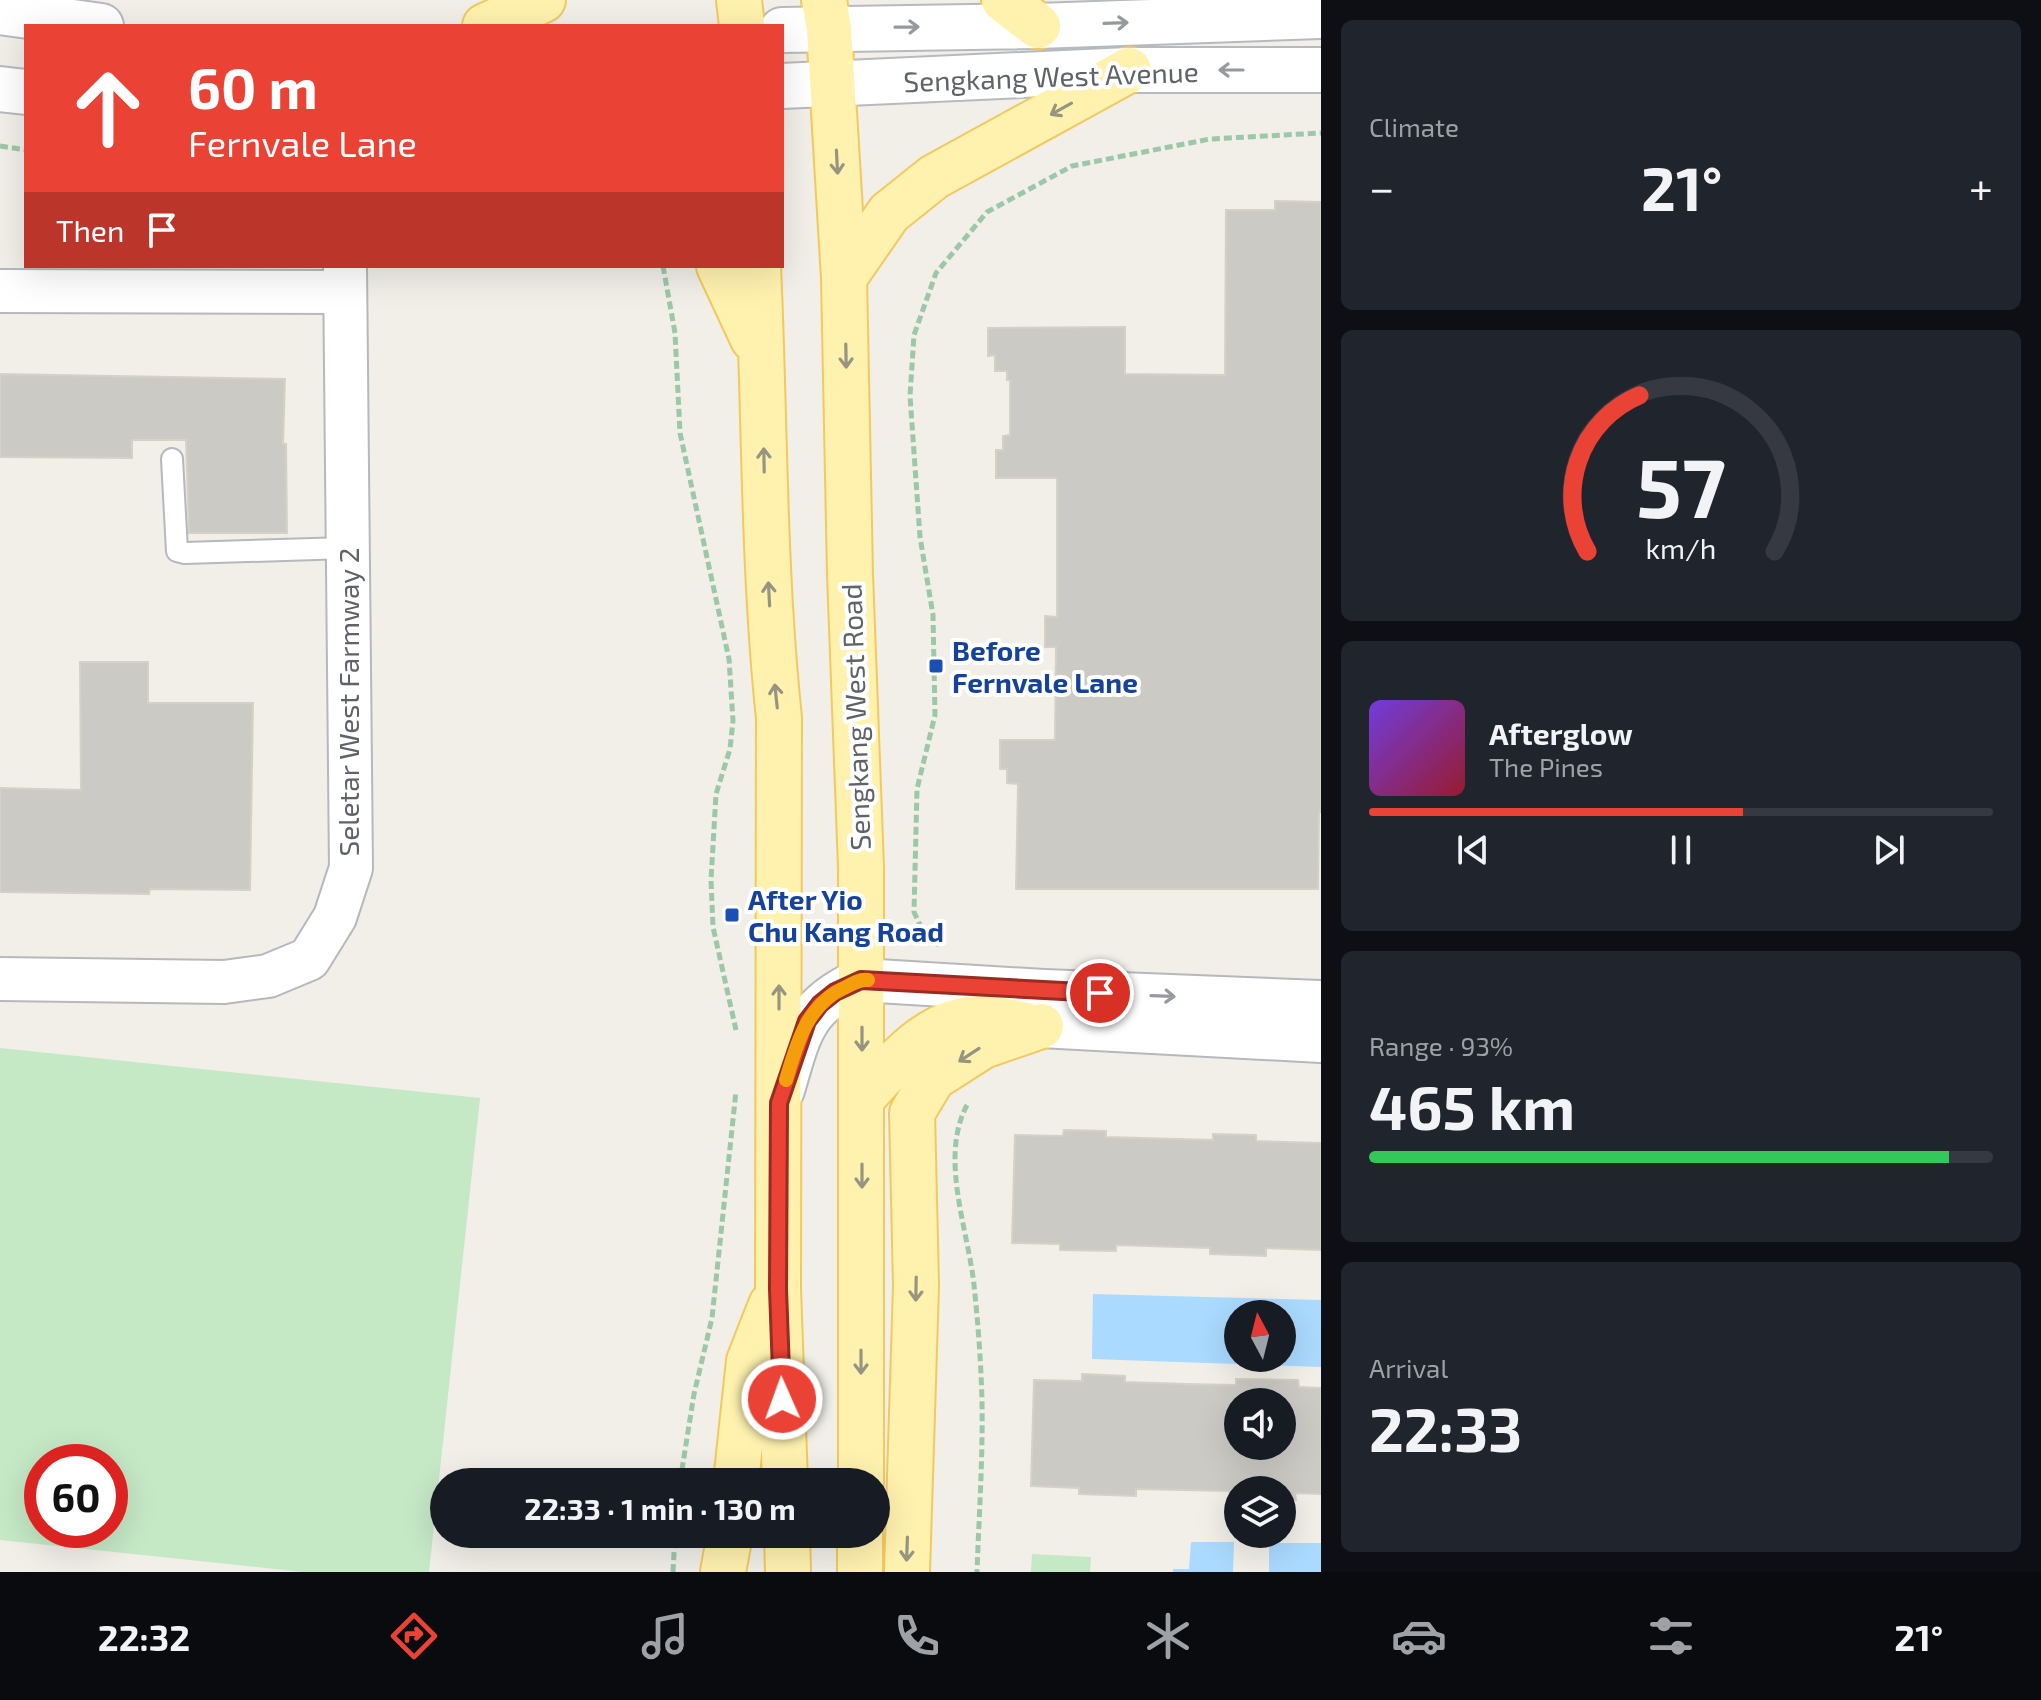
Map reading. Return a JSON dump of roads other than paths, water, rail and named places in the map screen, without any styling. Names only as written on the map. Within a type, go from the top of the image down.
[{"type":"main road","points":[[489,24],[543,0]]},
{"type":"main road","points":[[739,0],[742,24]]},
{"type":"main road","points":[[0,12],[87,24]]},
{"type":"main road","name":"Sengkang West Avenue","points":[[784,29],[827,14],[1321,16]]},
{"type":"main road","name":"Sengkang West Road","points":[[827,14],[844,278],[850,574],[861,868],[861,1468]]},
{"type":"main road","points":[[844,278],[889,213],[934,177],[1129,70]]},
{"type":"main road","name":"Sengkang West Avenue","points":[[784,86],[1129,70],[1321,70]]},
{"type":"main road","points":[[0,89],[24,92]]},
{"type":"main road","points":[[720,268],[762,359]]},
{"type":"main road","points":[[758,268],[771,650],[779,718],[778,1289],[784,1468]]},
{"type":"main road","points":[[862,1098],[906,1051],[952,1023],[978,1018],[1041,1026]]},
{"type":"main road","points":[[907,1572],[916,1286],[912,1113],[933,1078],[983,1046],[1041,1026]]},
{"type":"main road","points":[[738,1468],[749,1361],[778,1289]]},
{"type":"main road","points":[[723,1572],[727,1548]]},
{"type":"main road","points":[[787,1548],[788,1572]]},
{"type":"street","points":[[0,291],[345,279]]},
{"type":"street","name":"Seletar West Farmway 2","points":[[0,979],[224,982],[268,976],[309,959],[335,917],[351,868],[345,279]]},
{"type":"street","points":[[779,1103],[807,1021],[820,1004],[835,992],[861,980],[1242,1018],[1321,1041]]},
{"type":"street","points":[[1041,1026],[1242,1018],[1321,1002]]},
{"type":"lane","points":[[172,459],[177,551],[347,548]]},
{"type":"water","points":[[1093,1294],[1321,1300],[1321,1367],[1296,1366],[1296,1300],[1224,1300],[1224,1364],[1092,1359]]},
{"type":"water","points":[[1191,1542],[1224,1542],[1224,1548],[1234,1548],[1233,1572],[1173,1572],[1173,1569],[1189,1569]]},
{"type":"water","points":[[1296,1543],[1321,1543],[1321,1572],[1269,1572],[1269,1548],[1296,1548]]},
{"type":"place","name":"Before Fernvale Lane","points":[[936,666]]},
{"type":"place","name":"After Yio Chu Kang Road","points":[[732,915]]}]
